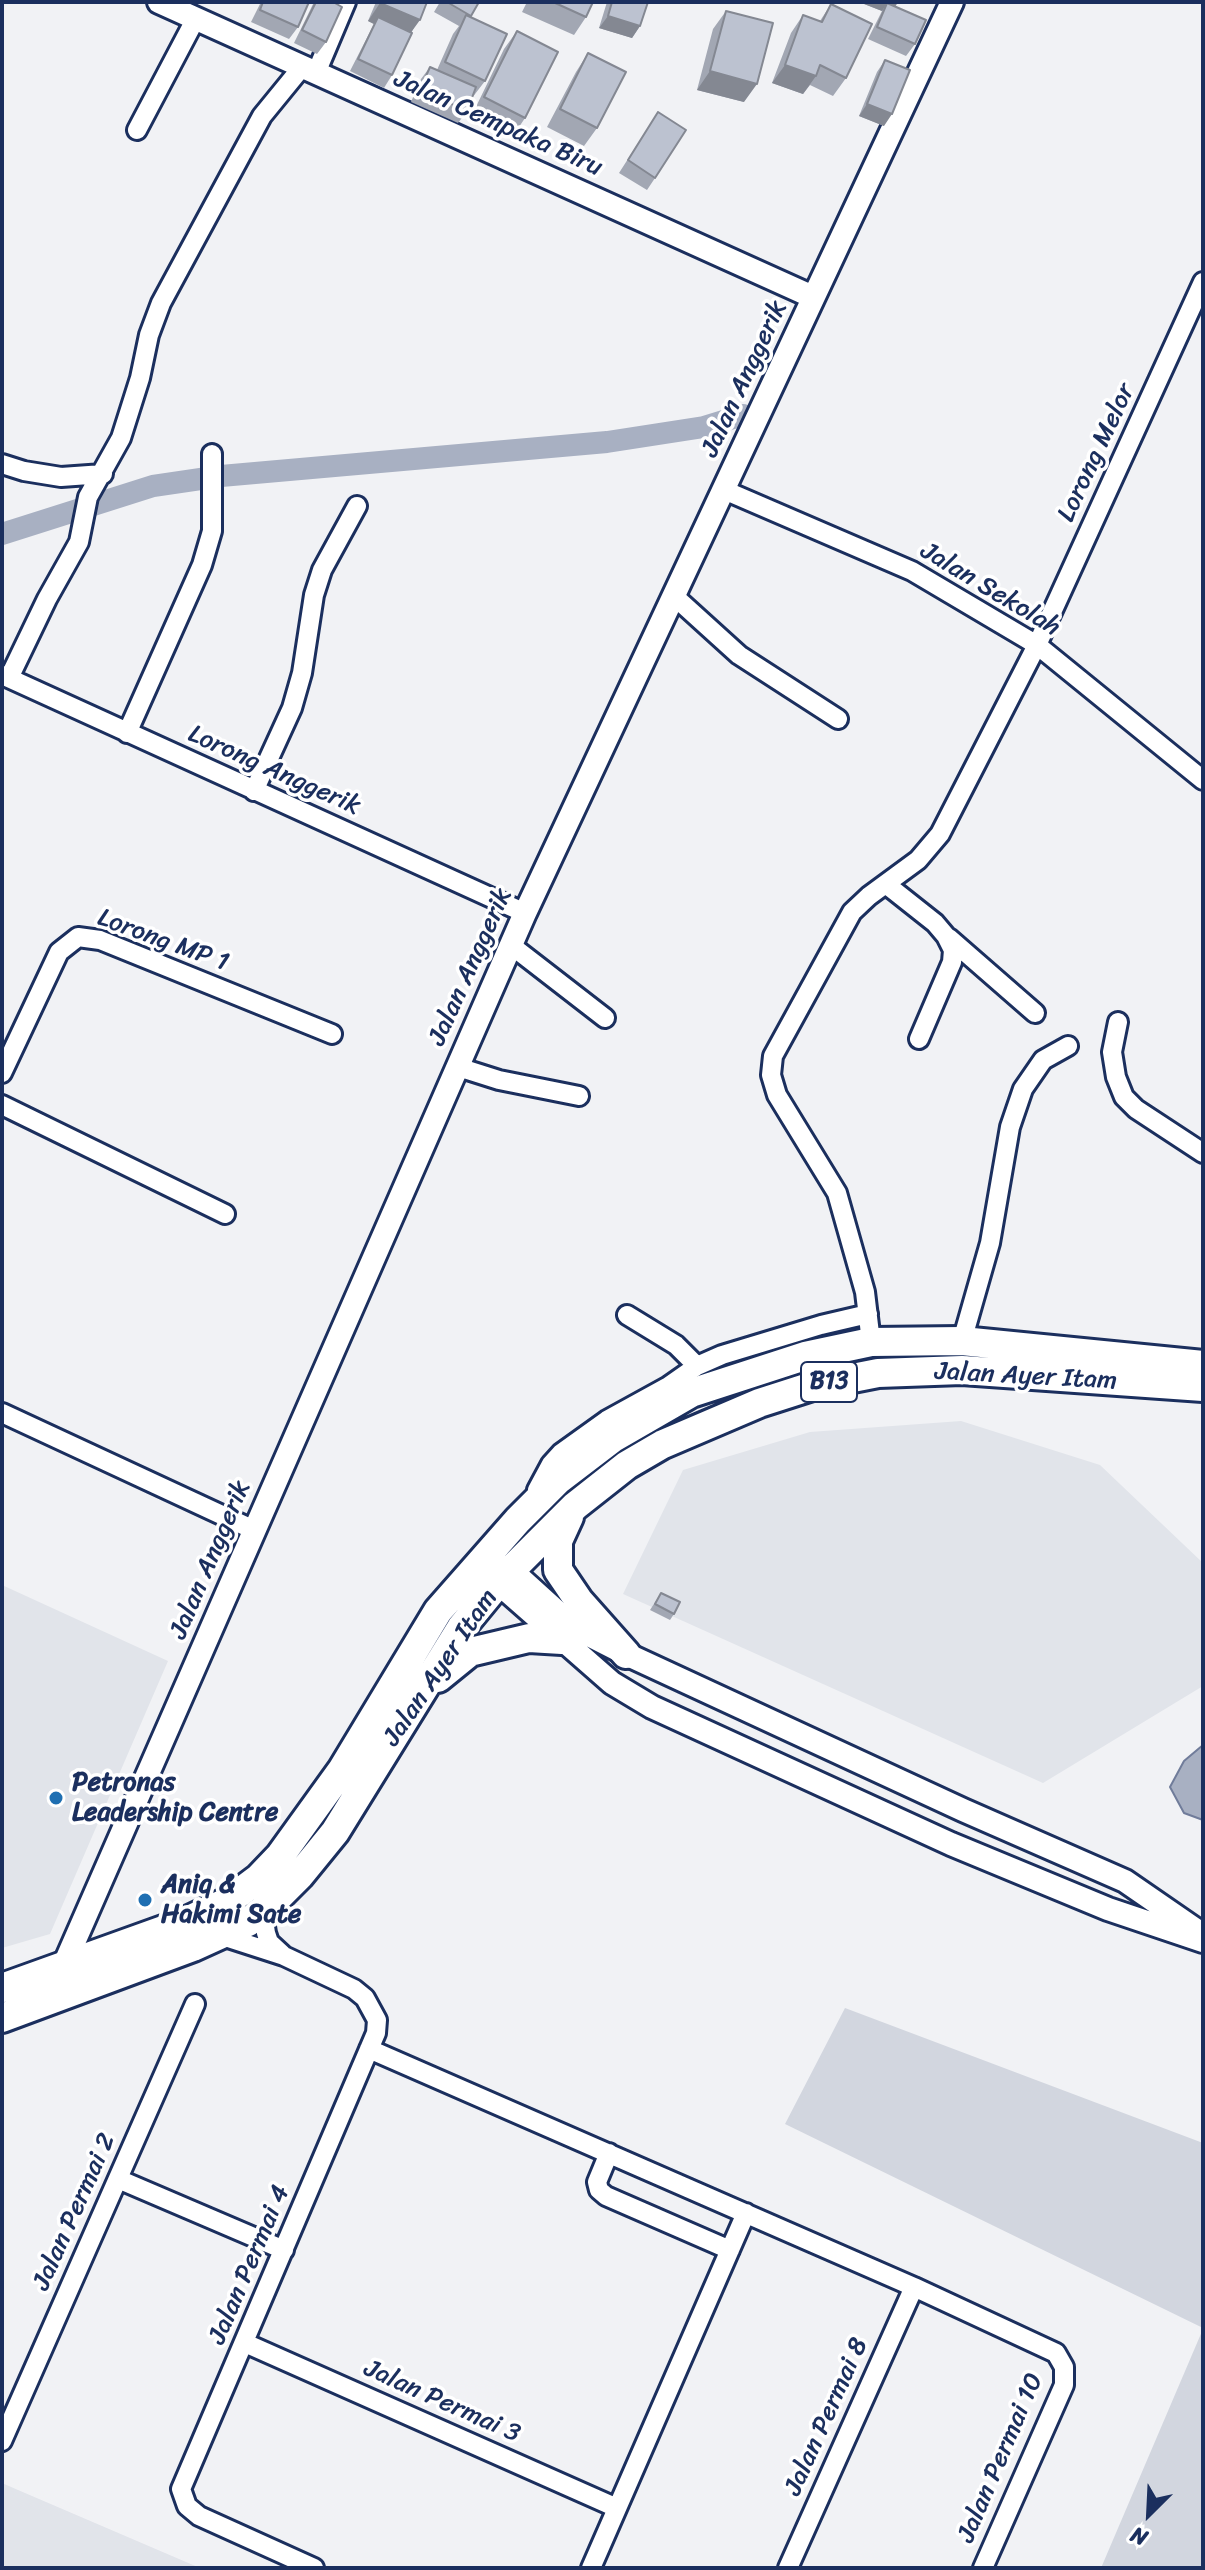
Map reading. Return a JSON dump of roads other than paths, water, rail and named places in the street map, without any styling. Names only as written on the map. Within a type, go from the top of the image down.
[{"type":"main road","name":"Jalan Ayer Itam","points":[[518,1520],[558,1480],[613,1438],[691,1393],[805,1356],[869,1328],[962,1341],[1203,1365]]},
{"type":"main road","name":"Jalan Ayer Itam","points":[[2,1988],[183,1923],[227,1902],[259,1878],[280,1856],[342,1770],[438,1611],[498,1570],[627,1465],[663,1444],[759,1403],[812,1386],[865,1375],[962,1370],[1203,1387]]},
{"type":"main road","points":[[575,1506],[558,1541],[558,1570],[579,1601],[626,1654]]},
{"type":"main road","name":"B13","points":[[498,1570],[518,1520]]},
{"type":"main road","name":"Jalan Ayer Itam","points":[[2,2018],[219,1935],[248,1922],[272,1903],[335,1832],[498,1570]]},
{"type":"main road","points":[[421,1692],[470,1652],[529,1638],[562,1640]]},
{"type":"street","name":"Jalan Cempaka Biru","points":[[159,2],[813,297]]},
{"type":"street","points":[[5,677],[79,542],[88,497],[121,438],[140,378],[149,335],[161,303],[262,116],[309,70],[346,2]]},
{"type":"street","name":"Jalan Anggerik","points":[[64,1965],[525,913],[952,2]]},
{"type":"street","points":[[137,130],[196,18]]},
{"type":"street","name":"Lorong Melor","points":[[869,1328],[865,1292],[837,1193],[777,1095],[771,1075],[773,1056],[852,912],[918,860],[940,834],[1037,645],[1203,282]]},
{"type":"street","points":[[2,464],[61,477],[103,474]]},
{"type":"street","points":[[127,733],[202,565],[212,531],[213,468]]},
{"type":"street","name":"Jalan Sekolah","points":[[724,490],[912,571],[1037,645],[1203,780]]},
{"type":"street","points":[[254,791],[292,708],[302,673],[314,595],[322,570],[357,506]]},
{"type":"street","points":[[675,597],[739,655],[838,719]]},
{"type":"street","name":"Lorong Anggerik","points":[[5,677],[525,913]]},
{"type":"street","points":[[887,885],[935,923],[1035,1013]]},
{"type":"street","points":[[919,1039],[952,962],[953,950],[946,936]]},
{"type":"street","name":"Lorong MP 1","points":[[2,1073],[59,952],[78,937],[100,940],[332,1034]]},
{"type":"street","points":[[512,946],[605,1018]]},
{"type":"street","points":[[1118,1022],[1112,1052],[1116,1077],[1124,1097],[1136,1109],[1203,1153]]},
{"type":"street","points":[[962,1341],[990,1243],[1010,1127],[1023,1089],[1043,1060],[1068,1046]]},
{"type":"street","points":[[458,1067],[499,1080],[579,1096]]},
{"type":"street","points":[[2,1105],[225,1214]]},
{"type":"street","points":[[627,1315],[676,1345],[697,1366]]},
{"type":"street","points":[[518,1520],[551,1464],[561,1453],[607,1420],[667,1387],[697,1366],[722,1355],[821,1325],[869,1328]]},
{"type":"street","points":[[2,1413],[254,1530]]},
{"type":"street","points":[[498,1570],[562,1640],[612,1683],[652,1707],[951,1844],[1108,1909],[1203,1938]]},
{"type":"street","points":[[498,1570],[575,1628],[963,1810],[1125,1881],[1203,1938]]},
{"type":"street","points":[[951,1844],[963,1810]]},
{"type":"street","points":[[272,1903],[264,1920],[266,1933],[269,1942],[284,1956]]},
{"type":"street","name":"Jalan Permai 4","points":[[219,1935],[284,1956],[354,1989],[365,1998],[377,2020],[376,2033],[181,2489],[187,2506],[199,2516],[314,2568]]},
{"type":"street","name":"Jalan Permai 2","points":[[2,2441],[195,2004]]},
{"type":"street","points":[[369,2049],[914,2287]]},
{"type":"street","points":[[609,2153],[597,2182],[599,2190],[606,2196],[730,2250]]},
{"type":"street","points":[[118,2179],[284,2250]]},
{"type":"street","points":[[591,2568],[746,2213]]},
{"type":"street","name":"Jalan Permai 10","points":[[914,2287],[1056,2353],[1064,2367],[1064,2385],[983,2568]]},
{"type":"street","name":"Jalan Permai 8","points":[[788,2568],[914,2287]]},
{"type":"street","name":"Jalan Permai 3","points":[[245,2343],[617,2508]]},
{"type":"water","points":[[1203,1745],[1203,1820],[1184,1813],[1170,1787],[1184,1761]]},
{"type":"waterway","points":[[2,534],[153,486],[221,476],[607,442],[704,427],[743,415]]},
{"type":"place","name":"Petronas Leadership Centre","points":[[56,1798]]},
{"type":"place","name":"Aniq & Hakimi Sate","points":[[145,1900]]}]
